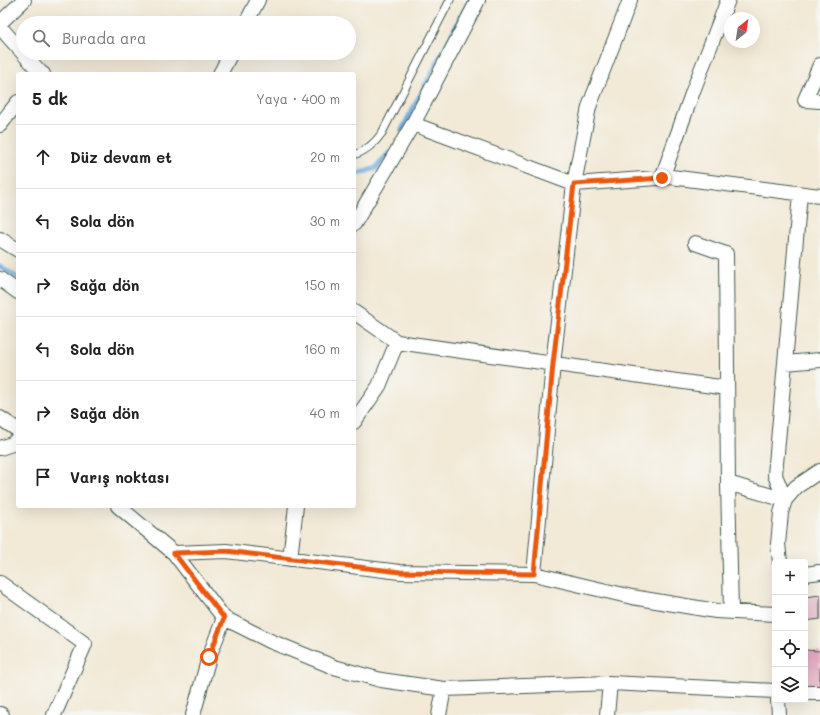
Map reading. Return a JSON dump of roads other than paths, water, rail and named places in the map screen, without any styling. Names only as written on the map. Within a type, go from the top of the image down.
[{"type":"street","points":[[0,23],[24,0]]},
{"type":"street","points":[[250,16],[258,0]]},
{"type":"street","points":[[356,221],[414,124],[478,0]]},
{"type":"street","points":[[534,574],[553,364],[574,184],[589,107],[630,0]]},
{"type":"street","points":[[662,178],[728,0]]},
{"type":"street","points":[[0,27],[16,45]]},
{"type":"street","points":[[29,60],[39,72]]},
{"type":"street","points":[[221,72],[227,60]]},
{"type":"street","points":[[820,65],[805,100],[820,101]]},
{"type":"street","points":[[0,124],[16,104]]},
{"type":"street","points":[[414,124],[574,184],[671,177],[820,196]]},
{"type":"street","points":[[785,500],[775,475],[800,194]]},
{"type":"street","points":[[0,239],[16,249]]},
{"type":"street","points":[[694,243],[726,254],[731,612]]},
{"type":"street","points":[[0,279],[16,291]]},
{"type":"street","points":[[356,313],[397,342],[727,388]]},
{"type":"street","points":[[356,419],[379,386],[397,342]]},
{"type":"street","points":[[786,363],[820,360]]},
{"type":"street","points":[[0,418],[16,429]]},
{"type":"street","points":[[0,448],[12,444],[16,441]]},
{"type":"street","points":[[780,559],[778,544],[781,513],[785,500],[796,487],[820,471]]},
{"type":"street","points":[[728,483],[785,500]]},
{"type":"street","points":[[120,508],[174,553],[224,618],[270,641],[334,667],[381,680],[444,689],[610,683],[772,691]]},
{"type":"street","points":[[290,559],[296,508]]},
{"type":"street","points":[[174,553],[226,551],[400,572],[534,574],[632,597],[716,611],[772,614]]},
{"type":"street","points":[[808,574],[820,572]]},
{"type":"street","points":[[0,583],[85,644],[54,715]]},
{"type":"street","points":[[193,715],[209,657],[224,618]]},
{"type":"street","points":[[607,715],[610,683]]},
{"type":"street","points":[[439,715],[444,689]]},
{"type":"street","points":[[808,693],[820,693]]},
{"type":"street","points":[[778,703],[778,715]]},
{"type":"lane","points":[[356,154],[370,147],[382,133],[450,0]]},
{"type":"waterway","points":[[402,130],[470,0]]},
{"type":"waterway","points":[[356,174],[376,168],[389,153]]},
{"type":"waterway","points":[[0,266],[16,277]]}]
